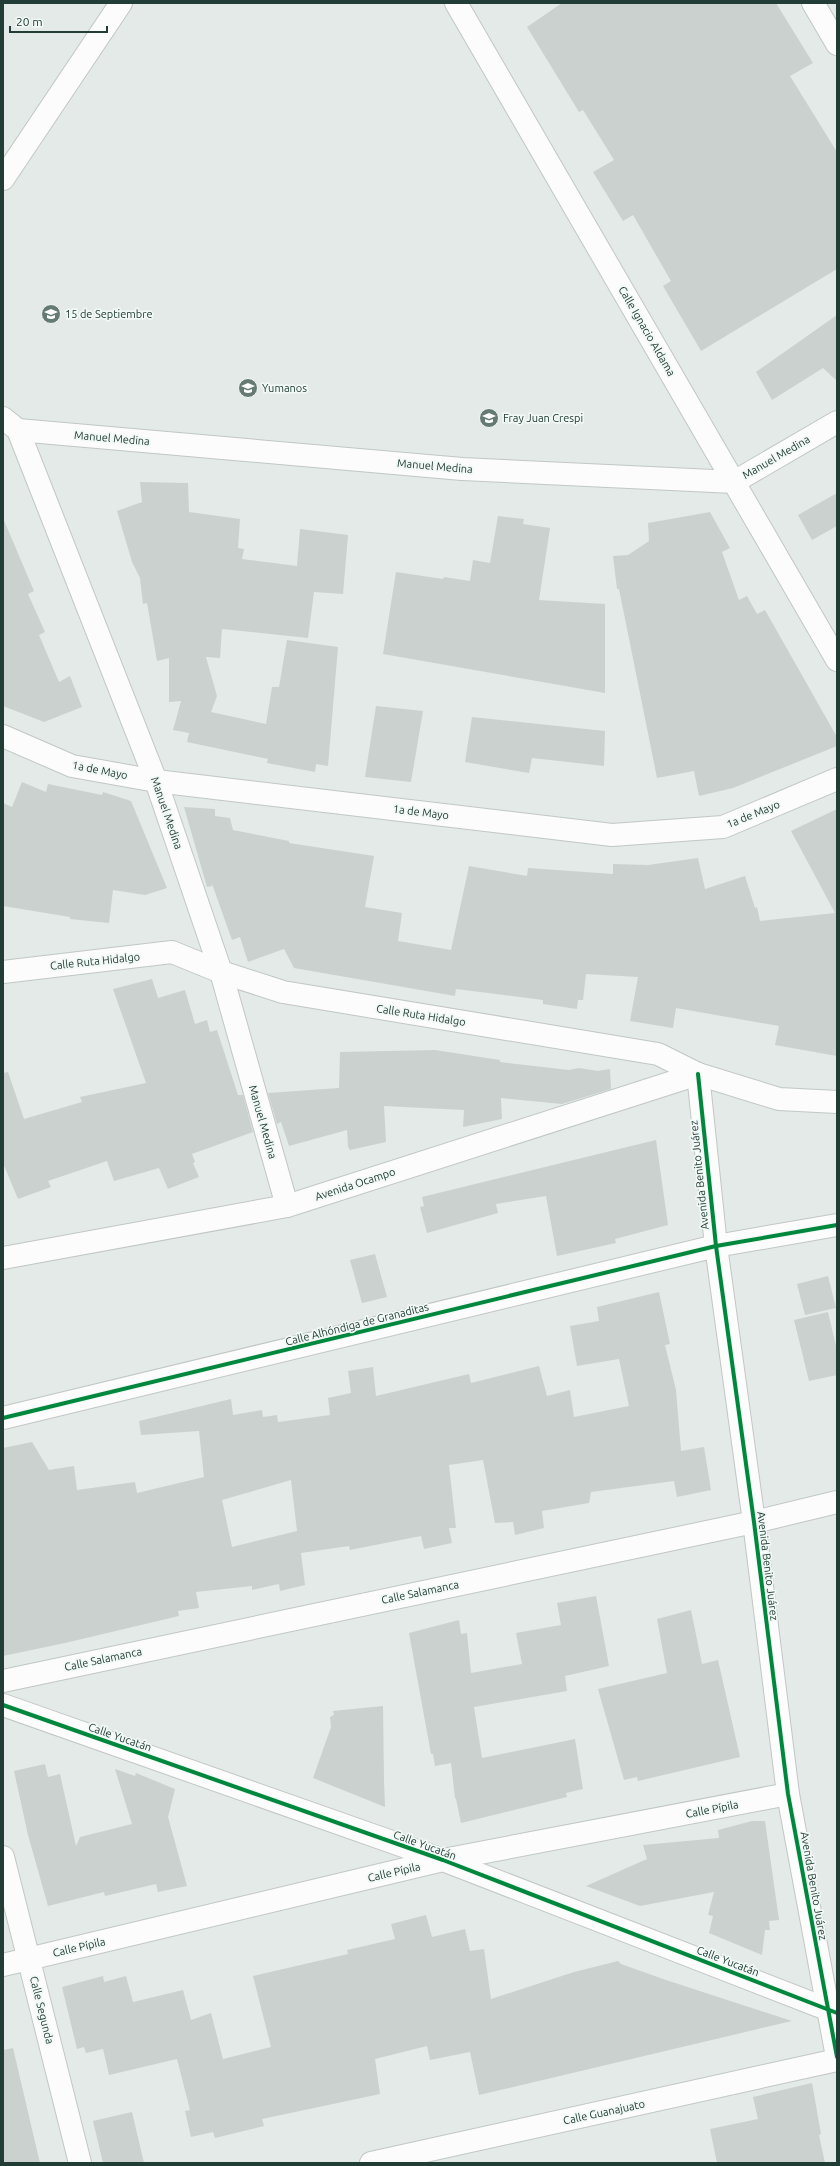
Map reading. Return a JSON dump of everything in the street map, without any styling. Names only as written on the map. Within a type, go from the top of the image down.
[{"type":"street","points":[[3,179],[121,3]]},
{"type":"street","name":"Calle Ignacio Aldama","points":[[456,3],[837,660]]},
{"type":"street","points":[[813,3],[837,44]]},
{"type":"street","name":"Manuel Medina","points":[[288,1206],[220,972],[156,781],[10,424],[462,469],[734,482],[837,422]]},
{"type":"street","name":"1a de Mayo","points":[[3,736],[72,766],[156,781],[612,835],[723,827],[837,779]]},
{"type":"street","name":"Calle Ruta Hidalgo","points":[[3,971],[172,952],[220,972],[283,992],[658,1054],[698,1074],[779,1099],[837,1102]]},
{"type":"street","name":"Avenida Ocampo","points":[[3,1258],[288,1206],[698,1074]]},
{"type":"street","name":"Avenida Benito Juárez","points":[[698,1074],[716,1246],[754,1522],[788,1794],[832,2011],[837,2057]]},
{"type":"street","name":"Calle Alhóndiga de Granaditas","points":[[3,1418],[716,1246],[837,1225]]},
{"type":"street","name":"Calle Salamanca","points":[[3,1680],[754,1522],[837,1502]]},
{"type":"street","name":"Calle Yucatán","points":[[3,1705],[443,1860],[832,2011]]},
{"type":"street","name":"Calle Pípila","points":[[3,1965],[443,1860],[788,1794]]},
{"type":"street","name":"Calle Segunda","points":[[3,1857],[30,1958],[80,2163]]},
{"type":"street","name":"Calle Guanajuato","points":[[371,2163],[837,2060]]},
{"type":"building","points":[[562,3],[776,3],[813,63],[790,76],[837,152],[837,269],[701,351],[663,286],[671,281],[633,215],[623,221],[593,172],[614,160],[583,110],[579,112],[527,27]]},
{"type":"building","points":[[837,315],[837,381],[823,368],[772,400],[756,372]]},
{"type":"building","points":[[140,482],[188,483],[189,512],[240,519],[238,548],[244,549],[242,559],[297,566],[300,529],[348,535],[343,594],[314,592],[308,638],[222,629],[220,658],[206,657],[217,696],[211,712],[266,724],[272,687],[279,687],[287,640],[338,647],[328,766],[316,764],[315,772],[267,763],[268,759],[187,742],[189,733],[173,730],[181,701],[169,702],[169,658],[157,661],[147,603],[143,604],[140,578],[132,562],[117,511],[142,502]]},
{"type":"building","points":[[837,493],[837,526],[812,540],[798,515]]},
{"type":"building","points":[[710,512],[730,548],[722,552],[739,600],[747,596],[757,614],[765,610],[837,737],[837,746],[733,788],[699,796],[694,771],[657,778],[619,589],[617,589],[613,556],[628,555],[649,541],[648,523]]},
{"type":"building","points":[[498,516],[524,519],[523,524],[550,528],[539,600],[605,604],[605,693],[383,654],[396,572],[443,579],[444,577],[470,581],[473,560],[490,563]]},
{"type":"building","points":[[3,518],[34,591],[28,594],[45,632],[39,635],[59,682],[70,676],[82,707],[44,722],[3,706]]},
{"type":"building","points":[[376,706],[423,711],[411,782],[365,777]]},
{"type":"building","points":[[472,717],[605,731],[604,766],[532,758],[529,773],[465,762]]},
{"type":"building","points":[[22,782],[46,792],[48,784],[102,795],[103,792],[131,801],[167,888],[145,895],[113,890],[109,923],[70,919],[70,917],[3,906],[3,803],[12,807]]},
{"type":"building","points":[[184,807],[215,809],[215,816],[230,818],[233,830],[289,841],[289,843],[374,856],[365,907],[402,913],[398,941],[451,950],[469,866],[527,876],[528,868],[613,874],[613,864],[648,865],[698,858],[705,889],[745,876],[755,908],[757,907],[760,921],[835,913],[791,831],[837,809],[837,1056],[775,1045],[779,1026],[676,1008],[673,1028],[630,1021],[638,977],[586,974],[583,1000],[578,1000],[577,1009],[543,1004],[543,1000],[456,989],[455,996],[294,968],[284,949],[248,962],[240,937],[232,940],[212,884],[212,886],[207,887]]},
{"type":"building","points":[[152,979],[158,998],[185,990],[195,1024],[207,1020],[210,1032],[217,1030],[238,1095],[243,1095],[253,1132],[192,1154],[195,1162],[193,1163],[199,1177],[168,1189],[159,1168],[114,1181],[107,1161],[48,1181],[51,1187],[18,1199],[3,1163],[3,1073],[8,1072],[24,1119],[82,1102],[80,1097],[146,1083],[113,989]]},
{"type":"building","points":[[435,1050],[500,1060],[500,1062],[569,1070],[579,1068],[598,1071],[610,1069],[611,1089],[562,1104],[501,1098],[502,1119],[463,1127],[464,1110],[384,1106],[386,1142],[350,1150],[348,1147],[347,1130],[289,1146],[281,1122],[277,1124],[268,1093],[339,1088],[340,1052]]},
{"type":"building","points":[[656,1140],[668,1225],[615,1239],[616,1243],[557,1256],[546,1196],[496,1204],[498,1213],[427,1233],[420,1207],[424,1206],[422,1197]]},
{"type":"building","points":[[375,1254],[387,1297],[362,1303],[350,1260]]},
{"type":"building","points":[[828,1276],[836,1308],[805,1315],[797,1284]]},
{"type":"building","points":[[659,1292],[670,1344],[665,1345],[676,1390],[681,1451],[704,1447],[711,1490],[677,1497],[674,1481],[591,1492],[589,1503],[542,1511],[544,1528],[515,1535],[513,1522],[495,1523],[483,1460],[449,1465],[456,1528],[449,1528],[452,1543],[424,1549],[421,1536],[350,1550],[349,1546],[301,1553],[305,1585],[280,1591],[279,1584],[252,1590],[252,1586],[196,1592],[199,1608],[178,1611],[179,1616],[3,1656],[3,1448],[32,1442],[49,1470],[74,1466],[77,1490],[135,1482],[137,1493],[204,1477],[199,1431],[141,1435],[139,1421],[231,1399],[233,1415],[262,1410],[263,1417],[277,1415],[278,1422],[330,1415],[328,1398],[351,1393],[348,1371],[373,1367],[376,1396],[469,1374],[471,1383],[539,1366],[547,1396],[570,1390],[574,1417],[629,1406],[619,1359],[577,1366],[570,1326],[599,1321],[597,1307]],"holes":[[[291,1480],[297,1531],[232,1547],[222,1500]]]},
{"type":"building","points":[[828,1312],[837,1350],[837,1375],[809,1381],[794,1320]]},
{"type":"building","points":[[596,1596],[609,1666],[565,1676],[567,1691],[474,1707],[482,1758],[575,1739],[583,1789],[566,1793],[567,1797],[461,1823],[455,1798],[451,1763],[435,1766],[433,1754],[431,1754],[409,1633],[459,1620],[461,1634],[467,1633],[471,1673],[522,1664],[516,1633],[561,1625],[557,1603]]},
{"type":"building","points":[[691,1610],[702,1664],[718,1660],[740,1757],[638,1781],[637,1777],[624,1780],[598,1689],[667,1673],[657,1619]]},
{"type":"building","points":[[383,1706],[385,1807],[313,1778],[331,1727],[330,1717],[334,1715],[333,1711]]},
{"type":"building","points":[[45,1764],[48,1777],[60,1774],[76,1846],[80,1837],[132,1824],[115,1769],[135,1776],[136,1773],[175,1789],[168,1817],[187,1886],[158,1892],[156,1884],[105,1896],[104,1892],[48,1906],[28,1835],[14,1771]]},
{"type":"building","points":[[752,1821],[765,1821],[779,1920],[769,1921],[770,1930],[765,1930],[762,1955],[709,1933],[713,1916],[708,1915],[714,1892],[640,1906],[586,1886],[647,1859],[643,1845],[719,1838],[718,1830]]},
{"type":"building","points":[[426,1915],[432,1937],[465,1929],[470,1951],[484,1949],[491,1999],[574,1972],[618,1961],[621,1964],[666,1980],[792,2021],[479,2095],[470,2052],[430,2060],[427,2046],[375,2059],[380,2094],[262,2119],[264,2126],[215,2138],[213,2132],[191,2137],[185,2111],[190,2110],[177,2059],[109,2075],[103,2049],[86,2053],[84,2047],[77,2049],[62,1987],[103,1976],[104,1982],[126,1976],[133,2002],[183,1990],[191,2020],[211,2013],[223,2059],[271,2047],[253,1976],[348,1954],[347,1950],[395,1939],[391,1924]]},
{"type":"building","points":[[13,2048],[40,2163],[3,2163],[3,2050]]},
{"type":"building","points":[[812,2083],[821,2134],[819,2135],[825,2163],[717,2163],[710,2129],[758,2119],[753,2097]]},
{"type":"building","points":[[132,2112],[144,2163],[103,2163],[93,2121]]},
{"type":"cycle path","points":[[698,1074],[716,1246],[754,1522],[788,1794],[837,2057]]},
{"type":"cycle path","points":[[3,1418],[716,1246],[837,1225]]},
{"type":"cycle path","points":[[3,1705],[443,1860],[837,2013]]},
{"type":"place","name":"15 de Septiembre","points":[[51,314]]},
{"type":"place","name":"Yumanos","points":[[248,388]]},
{"type":"place","name":"Fray Juan Crespi","points":[[489,418]]}]
